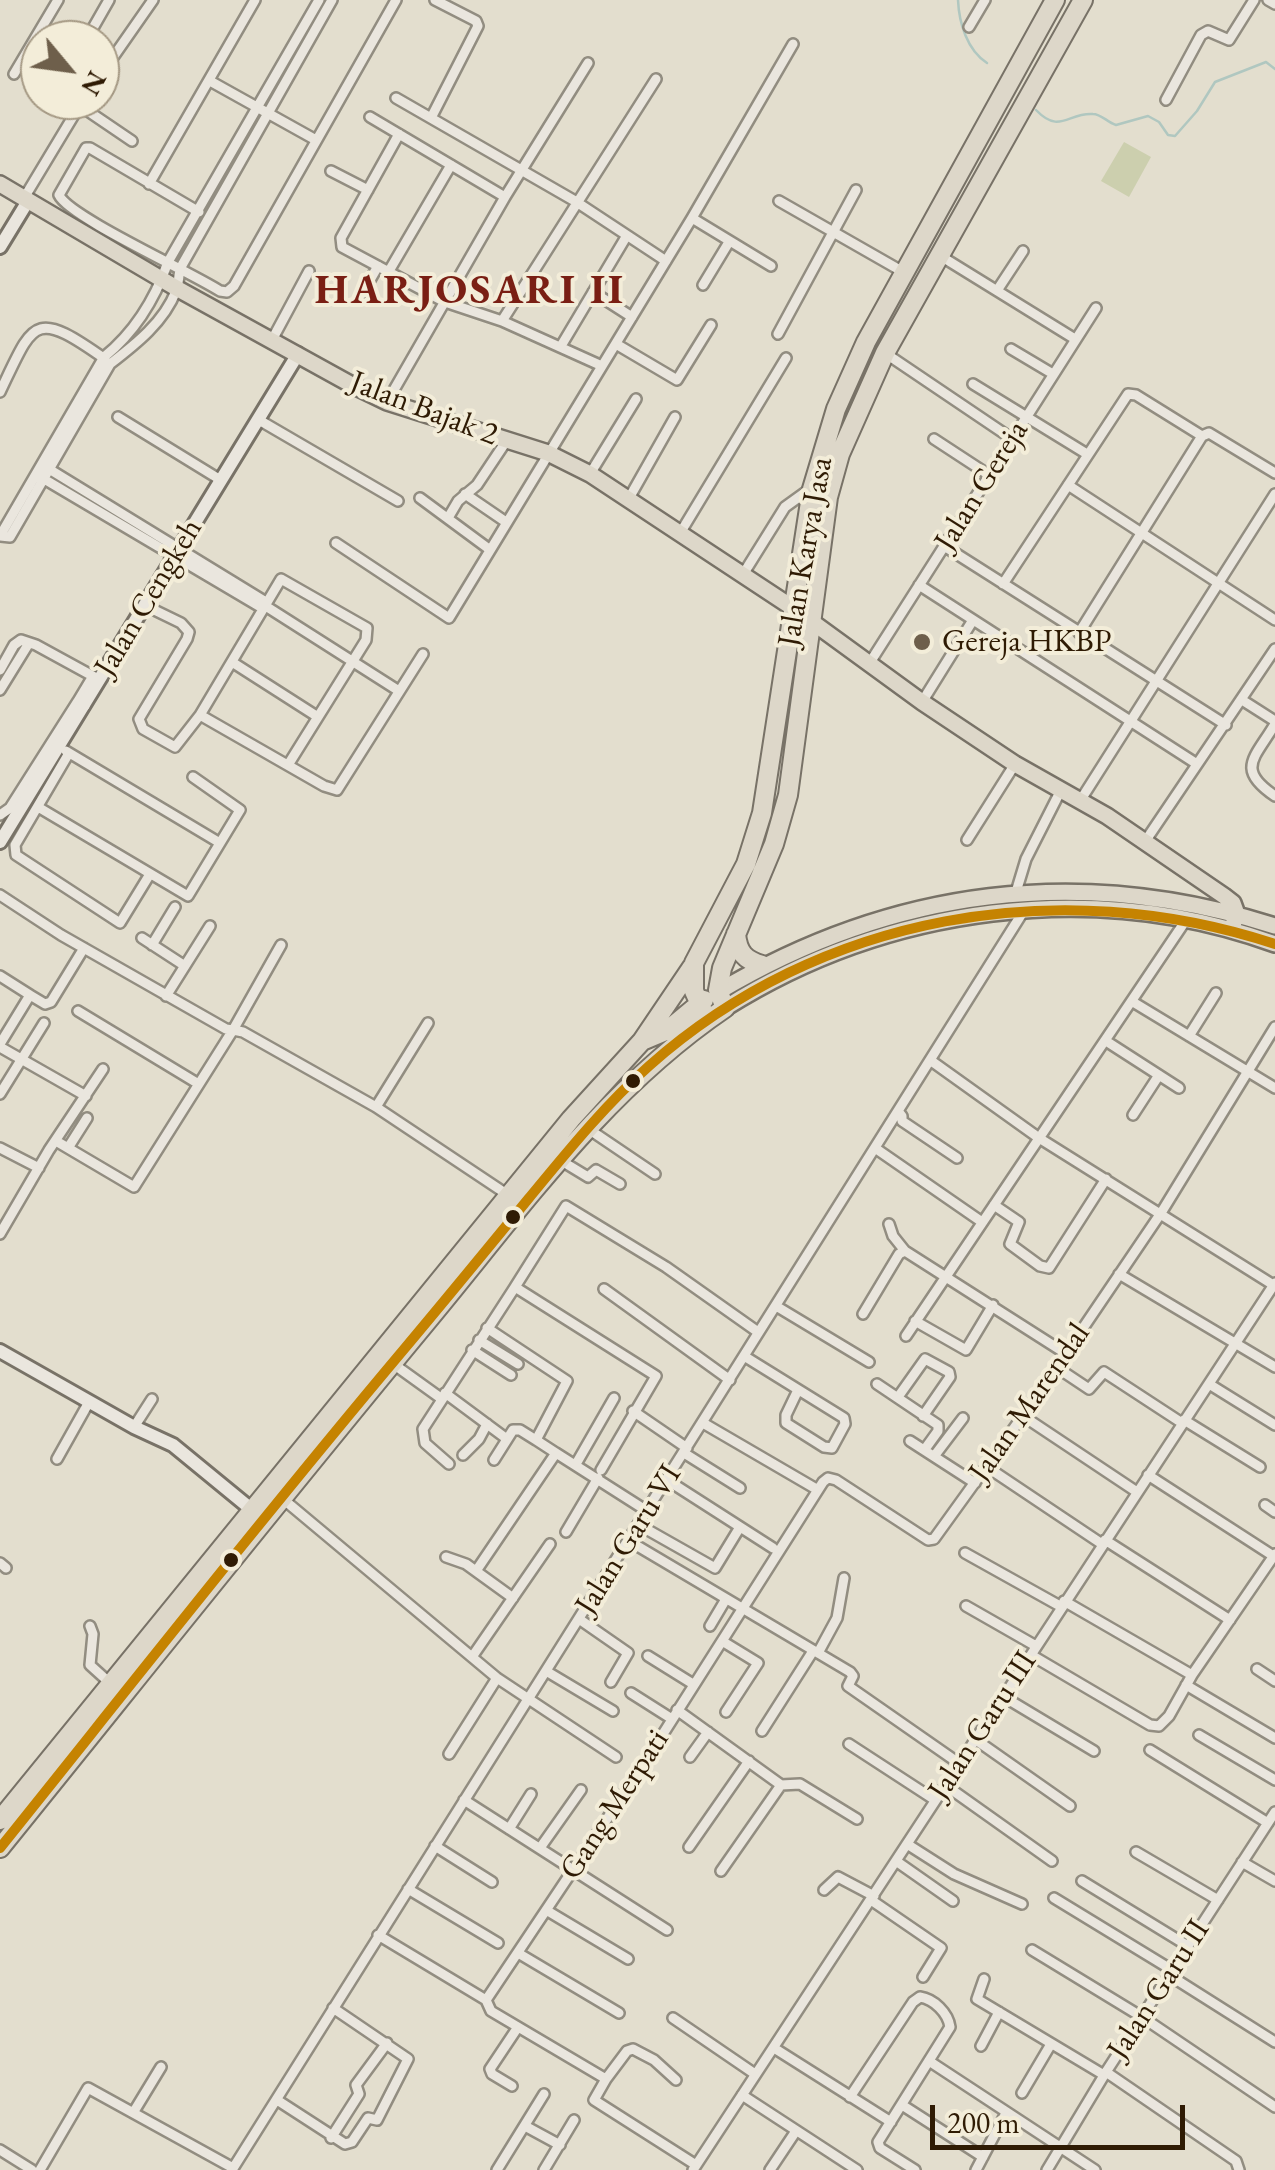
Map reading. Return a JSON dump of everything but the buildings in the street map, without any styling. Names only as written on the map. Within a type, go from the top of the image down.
[{"type":"highway","name":"Jalan Karya Jasa","points":[[642,1041],[694,963],[746,864],[756,836],[774,745],[812,489],[836,410],[866,342],[1055,0]]},
{"type":"highway","name":"Jalan Karya Jasa","points":[[721,1000],[722,968],[774,844],[788,795],[828,496],[836,468],[885,354],[1082,0]]},
{"type":"highway","points":[[955,184],[973,193]]},
{"type":"highway","points":[[736,934],[740,952],[748,961],[762,966]]},
{"type":"highway","points":[[694,963],[692,982],[703,1012]]},
{"type":"highway","points":[[0,1820],[615,1069],[642,1041],[721,1000]]},
{"type":"highway","points":[[0,1848],[281,1496],[586,1128],[703,1012]]},
{"type":"main road","name":"Jalan Bajak 2","points":[[0,184],[171,284],[388,402],[548,453],[590,474],[793,608]]},
{"type":"main road","points":[[793,608],[1015,764],[1108,816],[1185,869],[1233,903],[1243,925]]},
{"type":"main road","points":[[1169,900],[1183,883],[1185,869]]},
{"type":"main road","points":[[721,1000],[762,966],[847,928],[901,912],[1016,892],[1100,891],[1169,900],[1243,925],[1275,944]]},
{"type":"main road","points":[[721,1000],[870,938],[944,919],[1025,910],[1120,912],[1275,926]]},
{"type":"street","points":[[14,74],[58,0]]},
{"type":"street","points":[[120,47],[153,0]]},
{"type":"street","points":[[149,184],[256,0]]},
{"type":"street","points":[[319,0],[168,262],[171,284],[160,318],[137,344],[107,360],[10,537],[0,536],[107,360],[171,284],[332,0]]},
{"type":"street","points":[[199,212],[109,157],[86,148],[58,198],[220,292],[231,290],[396,0]]},
{"type":"street","points":[[432,118],[478,26],[476,21],[434,0]]},
{"type":"street","points":[[969,27],[985,0]]},
{"type":"street","points":[[1166,100],[1204,32],[1229,40],[1254,0]]},
{"type":"street","points":[[1268,0],[1275,4]]},
{"type":"street","points":[[336,543],[449,618],[692,218],[792,44]]},
{"type":"street","points":[[388,402],[588,63]]},
{"type":"street","points":[[502,320],[656,79]]},
{"type":"street","points":[[210,81],[316,140]]},
{"type":"street","points":[[396,98],[575,202],[666,261]]},
{"type":"street","points":[[370,117],[506,197]]},
{"type":"street","points":[[0,247],[71,120]]},
{"type":"street","points":[[104,120],[132,141]]},
{"type":"street","points":[[399,134],[340,242],[342,247],[446,302],[502,320],[602,366]]},
{"type":"street","points":[[390,271],[452,165]]},
{"type":"street","points":[[331,171],[368,190]]},
{"type":"street","points":[[778,334],[856,190]]},
{"type":"street","points":[[779,201],[905,273]]},
{"type":"street","points":[[692,218],[772,266]]},
{"type":"street","points":[[561,346],[626,237]]},
{"type":"street","points":[[703,285],[729,242]]},
{"type":"street","points":[[998,289],[1023,251]]},
{"type":"street","points":[[939,255],[1075,340]]},
{"type":"street","points":[[362,294],[378,266]]},
{"type":"street","points":[[272,340],[309,271]]},
{"type":"street","points":[[593,292],[632,317]]},
{"type":"street","name":"Jalan Gereja","points":[[870,664],[1096,308]]},
{"type":"street","points":[[616,344],[675,381],[711,325]]},
{"type":"street","points":[[0,392],[23,344],[36,328],[48,327],[64,334],[107,360]]},
{"type":"street","points":[[128,338],[137,344]]},
{"type":"street","points":[[1011,348],[1053,374]]},
{"type":"street","name":"Jalan Cengkeh","points":[[0,842],[64,750],[81,703],[146,606],[219,479],[298,354]]},
{"type":"street","points":[[885,354],[1006,434]]},
{"type":"street","points":[[679,535],[786,358]]},
{"type":"street","points":[[973,384],[1087,454]]},
{"type":"street","points":[[1003,584],[1128,394],[1136,394],[1202,436]]},
{"type":"street","points":[[590,474],[636,399]]},
{"type":"street","points":[[628,500],[675,417]]},
{"type":"street","points":[[118,418],[219,479]]},
{"type":"street","points":[[258,420],[398,501]]},
{"type":"street","points":[[1079,633],[1202,436],[1209,432],[1220,437],[1275,473]]},
{"type":"street","points":[[934,439],[989,475]]},
{"type":"street","points":[[448,518],[465,494],[477,486],[506,440]]},
{"type":"street","points":[[47,474],[400,691]]},
{"type":"street","points":[[1068,485],[1275,620]]},
{"type":"street","points":[[742,576],[785,507],[812,489]]},
{"type":"street","points":[[465,494],[506,522]]},
{"type":"street","points":[[1080,801],[1275,494]]},
{"type":"street","points":[[420,498],[489,549]]},
{"type":"street","points":[[944,546],[1226,725]]},
{"type":"street","points":[[146,606],[181,624],[189,634],[138,723],[176,747],[200,716],[282,579],[363,625],[368,634],[288,765]]},
{"type":"street","points":[[919,585],[1197,764]]},
{"type":"street","points":[[922,702],[973,620]]},
{"type":"street","points":[[0,670],[16,643],[22,640],[96,678]]},
{"type":"street","points":[[0,690],[29,643]]},
{"type":"street","points":[[1144,843],[1275,648]]},
{"type":"street","points":[[200,716],[337,790],[423,654]]},
{"type":"street","points":[[232,662],[318,717]]},
{"type":"street","points":[[1242,700],[1275,722],[1251,768],[1256,784],[1275,796]]},
{"type":"street","points":[[0,816],[10,808],[81,703]]},
{"type":"street","points":[[150,874],[120,924],[16,855],[15,845],[38,807],[64,750],[220,843]]},
{"type":"street","points":[[967,840],[1015,764]]},
{"type":"street","points":[[38,807],[188,896],[240,808],[193,777]]},
{"type":"street","points":[[1016,892],[1026,859],[1061,790]]},
{"type":"street","points":[[0,895],[220,1027],[243,1032],[376,1107],[508,1196]]},
{"type":"street","points":[[152,945],[175,906]]},
{"type":"street","name":"Jalan Garu VI","points":[[232,2169],[1025,910]]},
{"type":"street","points":[[906,1336],[1186,920]]},
{"type":"street","points":[[166,996],[210,926]]},
{"type":"street","points":[[142,938],[185,966]]},
{"type":"street","points":[[56,1141],[134,1187],[233,1030],[281,945]]},
{"type":"street","points":[[0,976],[46,1004],[51,1002],[84,948]]},
{"type":"street","points":[[1189,1036],[1216,994]]},
{"type":"street","points":[[30,996],[0,1045],[86,1096]]},
{"type":"street","points":[[1133,1002],[1275,1088]]},
{"type":"street","points":[[78,1012],[197,1083]]},
{"type":"street","points":[[0,1094],[44,1022]]},
{"type":"street","points":[[376,1107],[428,1023]]},
{"type":"street","name":"Jalan Marendal","points":[[818,1490],[832,1478],[931,1541],[1120,1274],[1275,1027]]},
{"type":"street","points":[[1106,1041],[1179,1088]]},
{"type":"street","points":[[930,1060],[1039,1138],[1274,1285]]},
{"type":"street","points":[[2,1226],[103,1068]]},
{"type":"street","points":[[1133,1115],[1159,1075]]},
{"type":"street","points":[[898,1112],[902,1121],[958,1158]]},
{"type":"street","points":[[68,1148],[87,1118]]},
{"type":"street","points":[[586,1128],[656,1174]]},
{"type":"street","points":[[0,1148],[39,1168]]},
{"type":"street","points":[[876,1148],[982,1222]]},
{"type":"street","points":[[560,1160],[588,1177],[596,1170],[620,1184]]},
{"type":"street","points":[[994,1205],[1019,1222],[1010,1244],[1046,1268],[1055,1264],[1106,1179]]},
{"type":"street","points":[[449,1464],[422,1435],[566,1206],[758,1332]]},
{"type":"street","points":[[889,1224],[892,1236],[905,1251],[1066,1353]]},
{"type":"street","points":[[863,1314],[899,1254],[905,1251]]},
{"type":"street","points":[[1120,1274],[1275,1367]]},
{"type":"street","name":"Jalan Garu III","points":[[694,2168],[1274,1285]]},
{"type":"street","points":[[515,1287],[656,1376],[566,1532]]},
{"type":"street","points":[[604,1289],[730,1380]]},
{"type":"street","points":[[960,1361],[993,1304]]},
{"type":"street","points":[[776,1306],[869,1362]]},
{"type":"street","points":[[915,1321],[966,1350]]},
{"type":"street","points":[[487,1328],[567,1381],[536,1440]]},
{"type":"street","points":[[476,1345],[518,1364]]},
{"type":"street","points":[[476,1345],[511,1375]]},
{"type":"street","points":[[0,1351],[134,1428],[172,1444],[251,1509]]},
{"type":"street","points":[[744,1356],[844,1418],[832,1448],[786,1423],[786,1414],[798,1390]]},
{"type":"street","points":[[898,1397],[926,1358],[949,1372],[950,1377],[923,1416]]},
{"type":"street","points":[[392,1363],[507,1440]]},
{"type":"street","points":[[1056,1367],[1090,1388],[1104,1372],[1260,1467]]},
{"type":"street","points":[[876,1384],[939,1427],[930,1452]]},
{"type":"street","points":[[1209,1384],[1275,1426]]},
{"type":"street","points":[[576,1464],[614,1398]]},
{"type":"street","points":[[134,1428],[152,1400]]},
{"type":"street","points":[[58,1459],[89,1402]]},
{"type":"street","points":[[633,1411],[740,1488]]},
{"type":"street","points":[[1022,1416],[1137,1492]]},
{"type":"street","points":[[930,1452],[962,1418]]},
{"type":"street","points":[[703,1423],[818,1490],[742,1608]]},
{"type":"street","points":[[464,1455],[479,1440],[487,1424]]},
{"type":"street","points":[[494,1460],[518,1429],[600,1474],[647,1511]]},
{"type":"street","points":[[910,1441],[974,1483]]},
{"type":"street","points":[[476,1571],[556,1453]]},
{"type":"street","points":[[986,1467],[1230,1620]]},
{"type":"street","points":[[966,1606],[1154,1726],[1163,1724],[1192,1675],[1275,1556],[1148,1475]]},
{"type":"street","points":[[667,1480],[773,1548]]},
{"type":"street","points":[[281,1496],[497,1678],[616,1757]]},
{"type":"street","points":[[1265,1505],[1275,1512]]},
{"type":"street","points":[[639,1524],[715,1568],[720,1566],[740,1526]]},
{"type":"street","points":[[629,1541],[852,1674],[848,1686],[960,1764]]},
{"type":"street","points":[[472,1658],[550,1544]]},
{"type":"street","points":[[965,1553],[1192,1675]]},
{"type":"street","points":[[446,1557],[476,1571],[514,1598]]},
{"type":"street","points":[[762,1731],[837,1618],[844,1578]]},
{"type":"street","points":[[710,1626],[726,1599]]},
{"type":"street","name":"Gang Merpati","points":[[486,2000],[742,1608]]},
{"type":"street","points":[[579,1618],[628,1653],[611,1682]]},
{"type":"street","points":[[90,1626],[90,1665],[111,1684]]},
{"type":"street","points":[[722,1641],[758,1663],[726,1712]]},
{"type":"street","points":[[648,1656],[693,1684]]},
{"type":"street","points":[[1257,1669],[1275,1681]]},
{"type":"street","points":[[546,1671],[612,1712]]},
{"type":"street","points":[[449,1754],[497,1678]]},
{"type":"street","points":[[1186,1685],[1275,1738]]},
{"type":"street","points":[[631,1693],[708,1732],[781,1785],[800,1784],[857,1819]]},
{"type":"street","points":[[1004,1697],[1094,1751]]},
{"type":"street","points":[[690,1758],[708,1732]]},
{"type":"street","points":[[1199,1735],[1275,1780]]},
{"type":"street","points":[[976,1740],[1070,1806]]},
{"type":"street","points":[[850,1744],[935,1800]]},
{"type":"street","points":[[1150,1750],[1268,1823]]},
{"type":"street","points":[[689,1847],[749,1761]]},
{"type":"street","points":[[721,1872],[781,1785]]},
{"type":"street","points":[[945,1785],[1052,1861]]},
{"type":"street","points":[[540,1848],[581,1790]]},
{"type":"street","points":[[509,1829],[531,1794]]},
{"type":"street","points":[[464,1800],[667,1930]]},
{"type":"street","name":"Jalan Garu II","points":[[1047,2170],[1105,2073],[1275,1812]]},
{"type":"street","points":[[907,1844],[954,1874],[1022,1904]]},
{"type":"street","points":[[435,1846],[492,1882]]},
{"type":"street","points":[[1136,1852],[1218,1900]]},
{"type":"street","points":[[896,1861],[953,1901]]},
{"type":"street","points":[[1242,1862],[1275,1881]]},
{"type":"street","points":[[824,1890],[836,1877],[951,1955]]},
{"type":"street","points":[[1082,1881],[1188,1946]]},
{"type":"street","points":[[408,1889],[498,1943]]},
{"type":"street","points":[[1054,1898],[1275,2042]]},
{"type":"street","points":[[546,1910],[628,1959]]},
{"type":"street","points":[[378,1935],[486,2000],[491,2011],[606,2079]]},
{"type":"street","points":[[924,1977],[940,1948]]},
{"type":"street","points":[[1032,1950],[1142,2017],[1275,2107]]},
{"type":"street","points":[[518,1953],[619,2014]]},
{"type":"street","points":[[984,1979],[976,1997],[1105,2073],[1237,2166]]},
{"type":"street","points":[[850,2097],[920,1996],[932,2000],[949,2021],[948,2032],[878,2142],[880,2148],[916,2170]]},
{"type":"street","points":[[277,2100],[331,2138],[350,2144],[367,2118],[377,2120],[408,2059],[333,2008]]},
{"type":"street","points":[[981,2046],[999,2012]]},
{"type":"street","points":[[673,2018],[756,2074]]},
{"type":"street","points":[[512,2086],[492,2074],[490,2068],[518,2027]]},
{"type":"street","points":[[331,2138],[359,2094],[354,2090],[356,2085],[387,2044]]},
{"type":"street","points":[[1022,2093],[1051,2044]]},
{"type":"street","points":[[774,2048],[891,2122]]},
{"type":"street","points":[[676,2080],[654,2060],[633,2049],[627,2051],[594,2100],[694,2168]]},
{"type":"street","points":[[930,2061],[1096,2170]]},
{"type":"street","points":[[133,2112],[160,2067]]},
{"type":"street","points":[[40,2170],[85,2090],[133,2112],[232,2169]]},
{"type":"street","points":[[497,2170],[544,2094]]},
{"type":"street","points":[[742,2095],[857,2170]]},
{"type":"street","points":[[902,2105],[983,2156]]},
{"type":"street","points":[[976,2170],[1006,2113]]},
{"type":"street","points":[[544,2170],[574,2120]]},
{"type":"street","points":[[525,2126],[560,2145]]},
{"type":"street","points":[[770,2170],[796,2131]]},
{"type":"street","points":[[0,2150],[32,2170]]},
{"type":"green space","points":[[1124,142],[1151,157],[1129,197],[1101,181]]},
{"type":"waterway","points":[[958,0],[965,35],[987,63]]},
{"type":"waterway","points":[[1036,110],[1058,122],[1093,114],[1116,125],[1148,116],[1159,122],[1168,135],[1175,136],[1215,82],[1266,62],[1275,69]]},
{"type":"transit line","points":[[0,1848],[302,1472],[572,1147],[649,1066],[716,1014],[789,973],[865,942],[945,921],[1027,911],[1110,912],[1193,923],[1275,944]]},
{"type":"place","name":"Gereja HKBP","points":[[922,642]]},
{"type":"district","name":"HARJOSARI II","points":[[470,292]]}]
